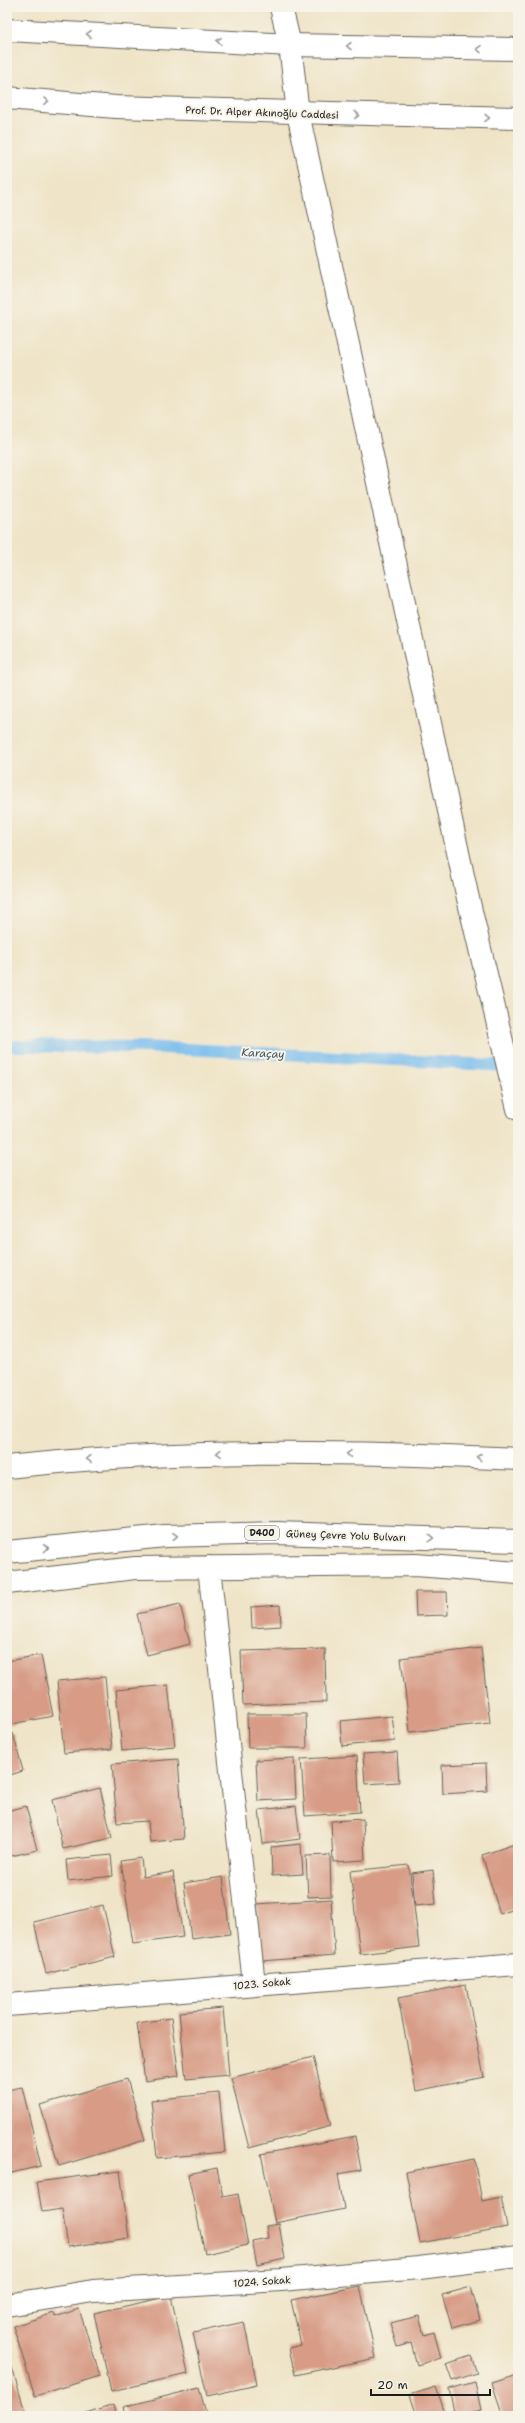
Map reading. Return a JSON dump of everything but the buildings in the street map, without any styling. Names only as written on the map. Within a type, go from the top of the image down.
[{"type":"main road","points":[[281,7],[290,45],[298,113],[467,894],[518,1109]]},
{"type":"main road","points":[[7,30],[290,45],[518,49]]},
{"type":"main road","name":"Prof. Dr. Alper Akınoğlu Caddesi","points":[[7,98],[116,107],[518,118]]},
{"type":"main road","points":[[7,1467],[70,1460],[246,1452],[428,1454],[518,1459]]},
{"type":"main road","name":"Güney Çevre Yolu Bulvarı","points":[[7,1552],[166,1536],[277,1533],[518,1541]]},
{"type":"main road","points":[[7,1583],[135,1568],[416,1565],[518,1573]]},
{"type":"main road","points":[[209,1567],[254,1984]]},
{"type":"main road","name":"1023. Sokak","points":[[7,2006],[254,1984],[518,1964]]},
{"type":"main road","name":"1024. Sokak","points":[[7,2305],[93,2291],[289,2279],[420,2268],[518,2256]]},
{"type":"waterway","name":"Karaçay","points":[[7,1046],[145,1047],[511,1066]]}]
